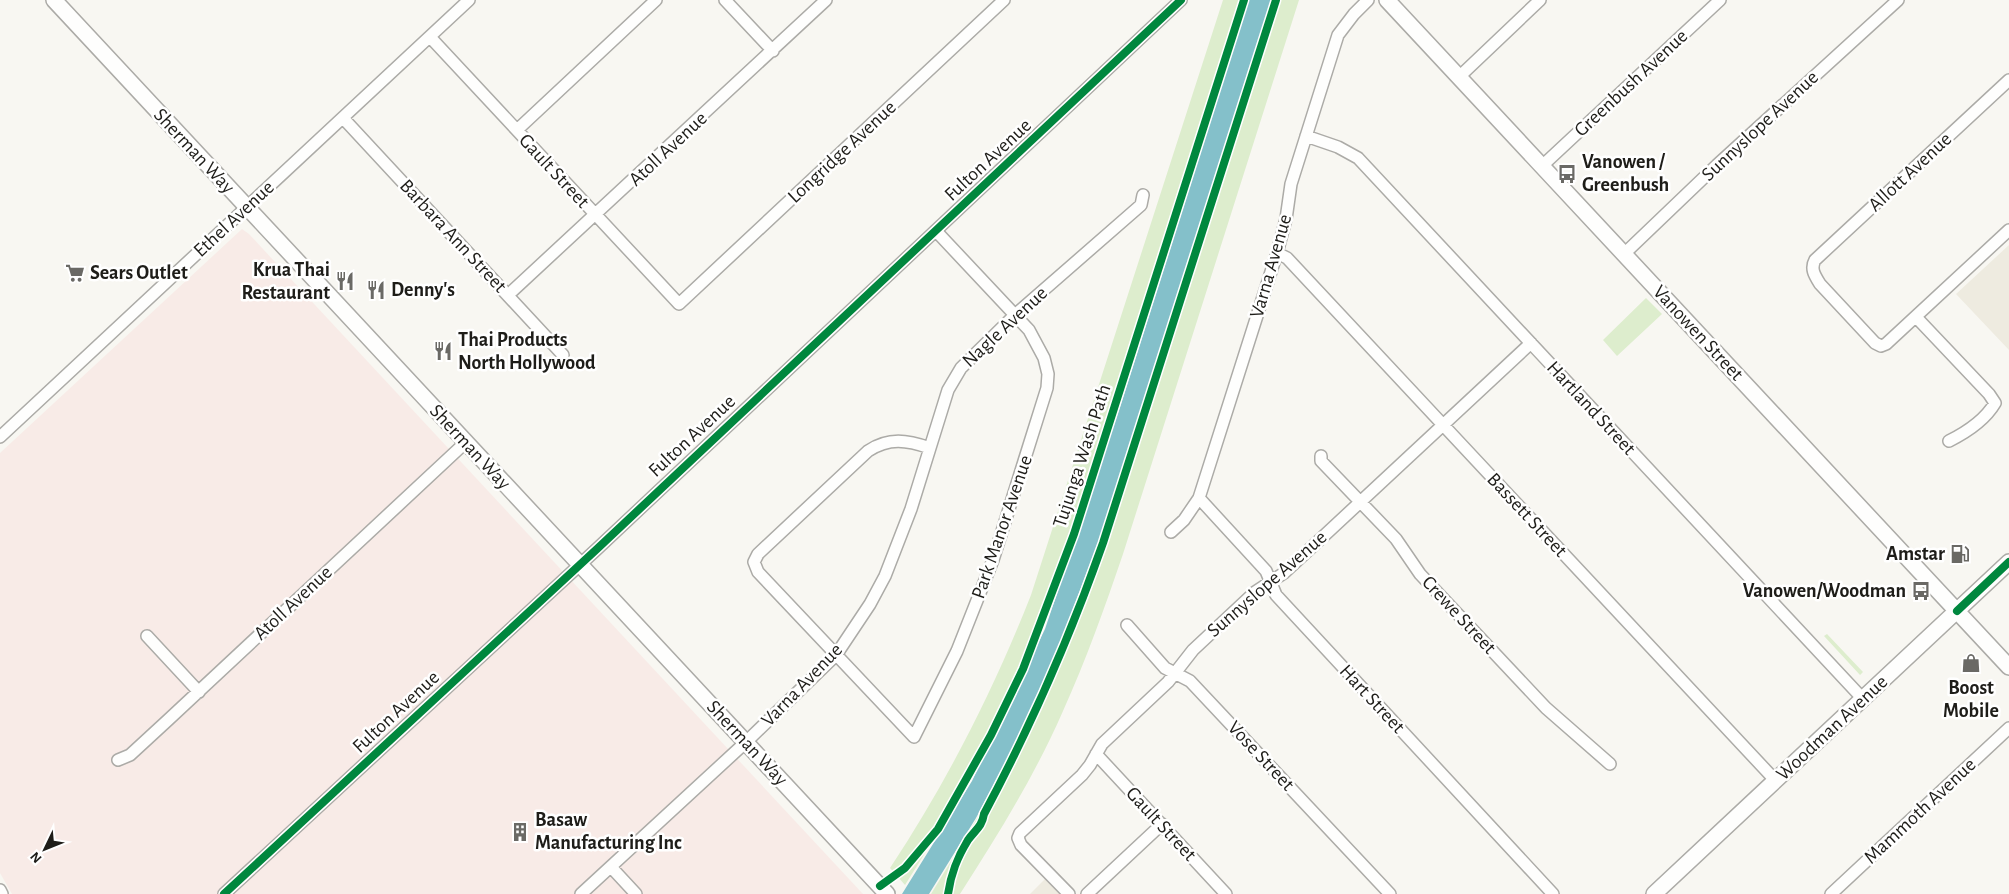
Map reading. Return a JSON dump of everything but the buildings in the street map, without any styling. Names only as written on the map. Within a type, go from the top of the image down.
[{"type":"main road","name":"Sherman Way","points":[[54,0],[887,894]]},
{"type":"main road","name":"Vanowen Street","points":[[1387,0],[2009,667]]},
{"type":"main road","name":"Woodman Avenue","points":[[1654,894],[2009,562]]},
{"type":"street","name":"Ethel Avenue","points":[[0,437],[469,0]]},
{"type":"street","points":[[517,130],[656,0]]},
{"type":"street","points":[[725,0],[773,51]]},
{"type":"street","name":"Atoll Avenue","points":[[508,295],[596,216],[826,0]]},
{"type":"street","name":"Longridge Avenue","points":[[679,304],[1004,0]]},
{"type":"street","name":"Fulton Avenue","points":[[224,894],[580,564],[1181,0]]},
{"type":"street","name":"Varna Avenue","points":[[1171,532],[1184,520],[1200,498],[1277,253],[1286,219],[1291,184],[1338,35],[1354,14],[1368,0]]},
{"type":"street","points":[[1459,77],[1540,0]]},
{"type":"street","name":"Greenbush Avenue","points":[[1542,166],[1720,0]]},
{"type":"street","name":"Sunnyslope Avenue","points":[[1624,254],[1717,165],[1898,0]]},
{"type":"street","name":"Gault Street","points":[[430,37],[679,304]]},
{"type":"street","name":"Allott Avenue","points":[[1916,316],[1886,344],[1880,346],[1875,344],[1820,284],[1813,273],[1813,265],[1816,260],[2009,80]]},
{"type":"street","name":"Barbara Ann Street","points":[[343,118],[563,355]]},
{"type":"street","name":"Hartland Street","points":[[1306,136],[1338,147],[1358,158],[1863,699]]},
{"type":"street","name":"Nagle Avenue","points":[[930,448],[948,390],[966,360],[1141,205],[1143,195]]},
{"type":"street","points":[[936,230],[1015,315]]},
{"type":"street","points":[[1950,441],[1963,434],[1990,413],[1995,403],[1989,394],[1916,316],[2009,230]]},
{"type":"street","name":"Bassett Street","points":[[1277,253],[1287,258],[1776,780]]},
{"type":"street","name":"Park Manor Avenue","points":[[836,655],[914,737],[957,651],[993,560],[1047,388],[1048,374],[1039,345],[1015,315]]},
{"type":"street","name":"Sunnyslope Avenue","points":[[1069,894],[1021,845],[1018,838],[1020,833],[1082,775],[1105,741],[1175,673],[1192,650],[1255,592],[1284,572],[1531,343]]},
{"type":"street","points":[[836,655],[758,572],[754,562],[758,554],[868,451],[878,444],[902,440],[930,448]]},
{"type":"street","name":"Atoll Avenue","points":[[118,760],[130,755],[199,692],[466,442]]},
{"type":"street","name":"Varna Avenue","points":[[581,894],[746,742],[836,655],[870,604],[885,576],[911,509],[930,448]]},
{"type":"street","name":"Crewe Street","points":[[1321,456],[1321,461],[1396,539],[1420,574],[1546,708],[1610,764]]},
{"type":"street","name":"Hart Street","points":[[1200,498],[1266,571],[1269,583],[1276,595],[1554,894]]},
{"type":"street","name":"Vose Street","points":[[1127,625],[1165,668],[1190,681],[1390,894]]},
{"type":"street","points":[[147,636],[199,692]]},
{"type":"street","name":"Mammoth Avenue","points":[[1831,894],[2009,728]]},
{"type":"street","name":"Gault Street","points":[[1096,754],[1226,894]]},
{"type":"street","points":[[1086,894],[1162,824]]},
{"type":"street","points":[[611,867],[636,894]]},
{"type":"street","points":[[0,890],[2,894]]},
{"type":"shaded area","points":[[242,229],[249,234],[863,894],[12,894],[0,873],[0,453]]},
{"type":"shaded area","points":[[2009,245],[2009,350],[1956,294]]},
{"type":"shaded area","points":[[1048,876],[1065,894],[1030,894]]},
{"type":"green space","points":[[1223,0],[1246,0],[1065,568],[1022,676],[988,745],[964,791],[905,885],[890,868],[931,803],[968,735],[1001,666],[1031,595]]},
{"type":"green space","points":[[1273,0],[1299,0],[1123,554],[1095,633],[1052,735],[1002,827],[974,872],[960,894],[931,894],[984,807],[1038,703],[1097,552]]},
{"type":"green space","points":[[1646,298],[1662,314],[1617,356],[1603,340]]},
{"type":"green space","points":[[1827,634],[1863,672],[1860,675],[1824,636]]},
{"type":"water","points":[[1249,0],[1272,0],[1099,540],[1059,646],[1014,746],[976,818],[929,894],[902,894],[972,781],[1045,629],[1120,407]]},
{"type":"cycle path","points":[[224,894],[598,548],[1181,0]]},
{"type":"cycle path","name":"Tujunga Wash Path","points":[[880,886],[905,868],[938,829],[991,735],[1023,669],[1074,534],[1244,0]]},
{"type":"cycle path","points":[[948,894],[958,859],[968,840],[982,822],[984,814],[1034,714],[1063,647],[1103,543],[1276,0]]},
{"type":"cycle path","points":[[1957,611],[2009,562]]},
{"type":"place","name":"Vanowen / Greenbush","points":[[1567,174]]},
{"type":"place","name":"Sears Outlet","points":[[75,273]]},
{"type":"place","name":"Krua Thai Restaurant","points":[[345,281]]},
{"type":"place","name":"Denny's","points":[[376,290]]},
{"type":"place","name":"Thai Products North Hollywood","points":[[443,351]]},
{"type":"place","name":"Amstar","points":[[1960,554]]},
{"type":"place","name":"Vanowen/Woodman","points":[[1921,591]]},
{"type":"place","name":"Boost Mobile","points":[[1971,663]]},
{"type":"place","name":"Basaw Manufacturing Inc","points":[[520,832]]}]
